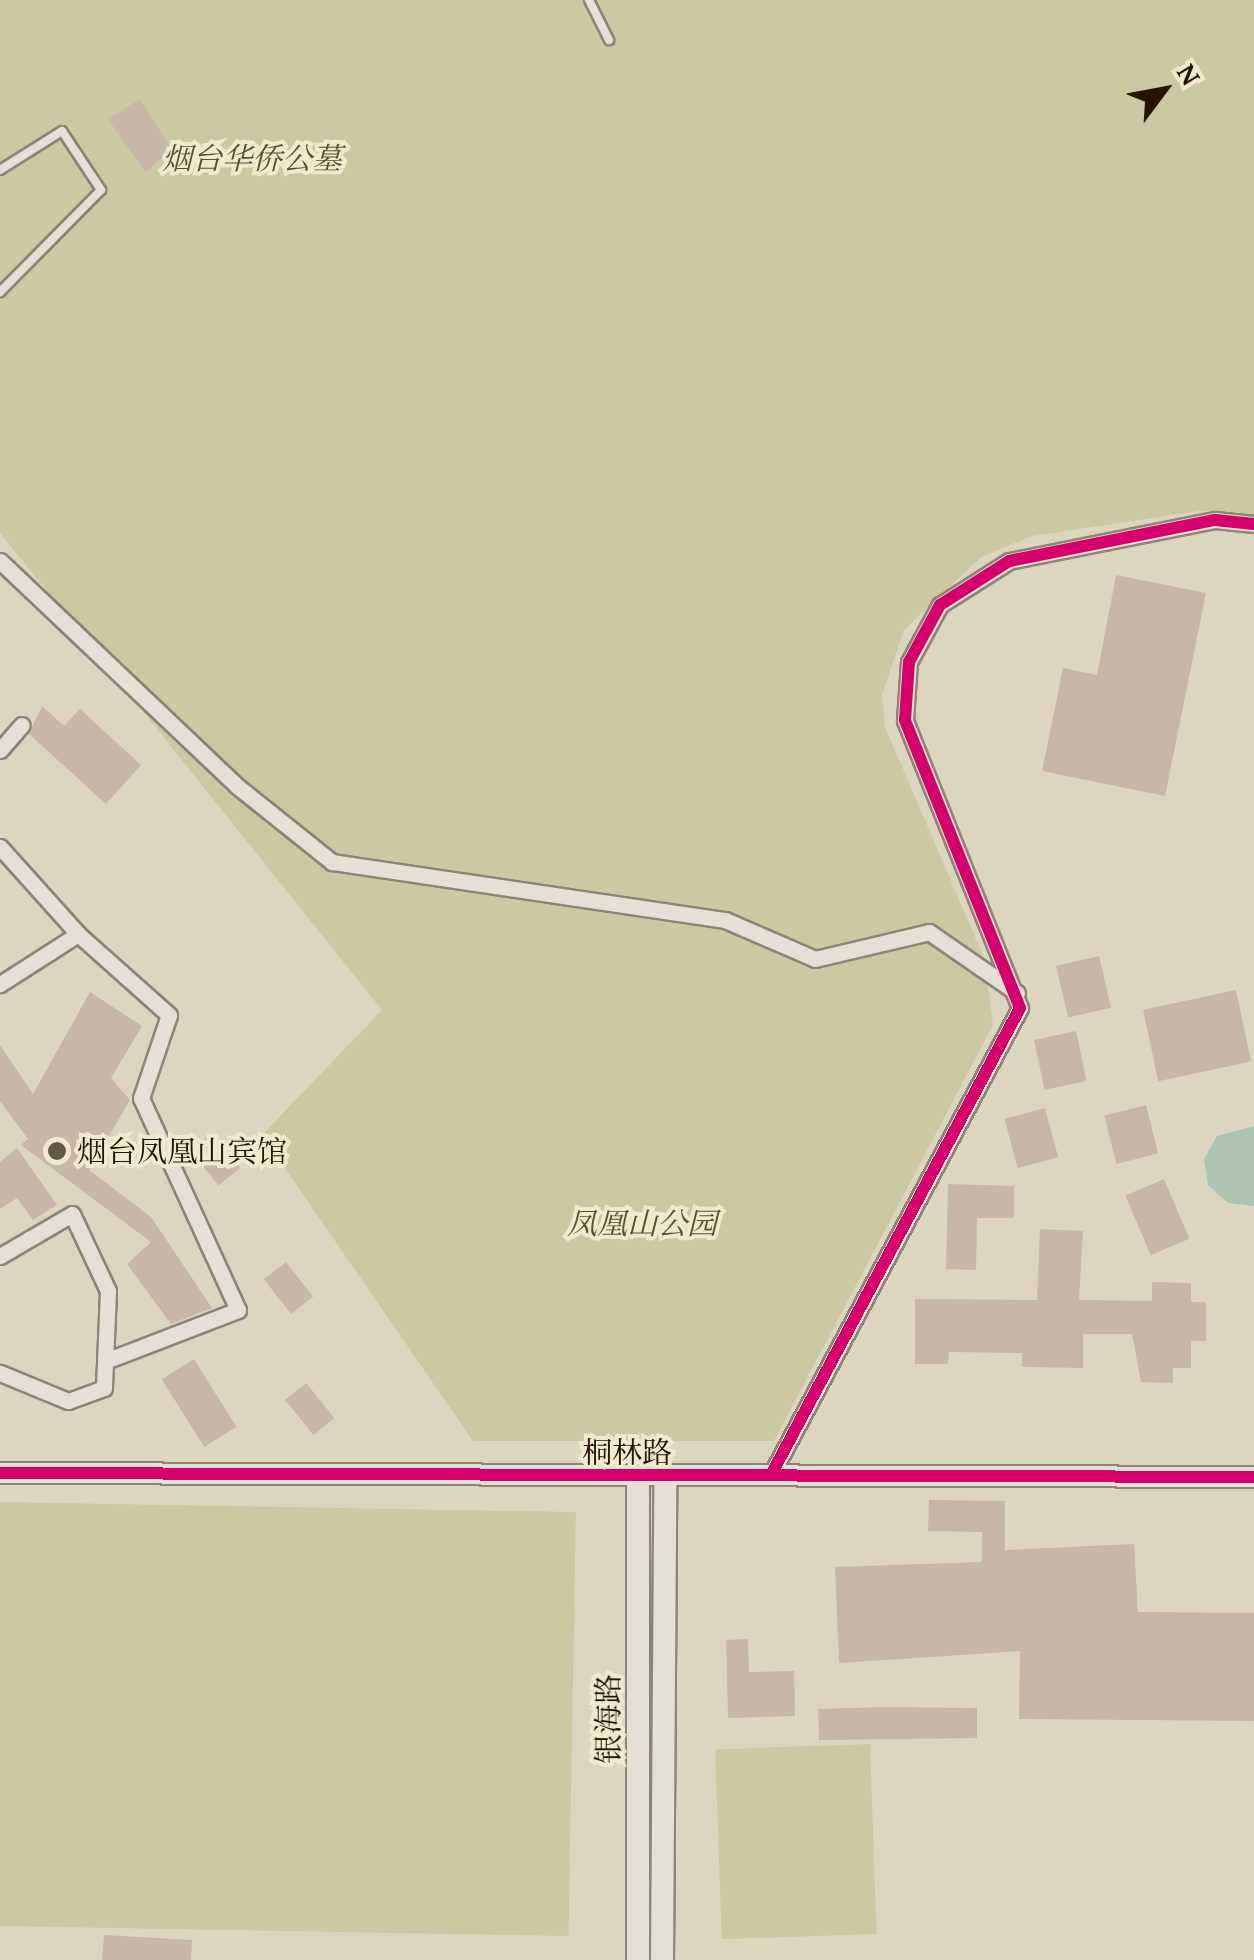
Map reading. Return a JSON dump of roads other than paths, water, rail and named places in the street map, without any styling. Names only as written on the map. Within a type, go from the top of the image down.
[{"type":"main road","name":"银海路","points":[[638,1478],[638,1960]]},
{"type":"main road","name":"银海路","points":[[662,1960],[665,1478]]},
{"type":"street","points":[[772,1473],[1017,1022],[1017,993],[905,720],[909,662],[940,606],[1010,560],[1215,520],[1254,524]]},
{"type":"street","points":[[0,561],[237,786],[332,862],[725,920],[815,960],[929,932],[1017,993]]},
{"type":"street","points":[[0,750],[22,724]]},
{"type":"street","points":[[0,847],[78,934],[170,1015],[141,1098],[238,1310],[106,1361]]},
{"type":"street","points":[[0,984],[78,934]]},
{"type":"street","points":[[0,1256],[72,1214],[108,1291],[104,1388],[68,1401],[1,1370]]},
{"type":"street","name":"桐林路","points":[[0,1472],[638,1478],[772,1473],[1254,1476]]},
{"type":"lane","points":[[589,0],[609,40]]},
{"type":"lane","points":[[0,170],[62,131],[101,190],[0,292]]},
{"type":"place","name":"烟台凤凰山宾馆","points":[[57,1151]]},
{"type":"park label","name":"烟台华侨公墓","points":[[252,158]]},
{"type":"park label","name":"凤凰山公园","points":[[642,1223]]}]
